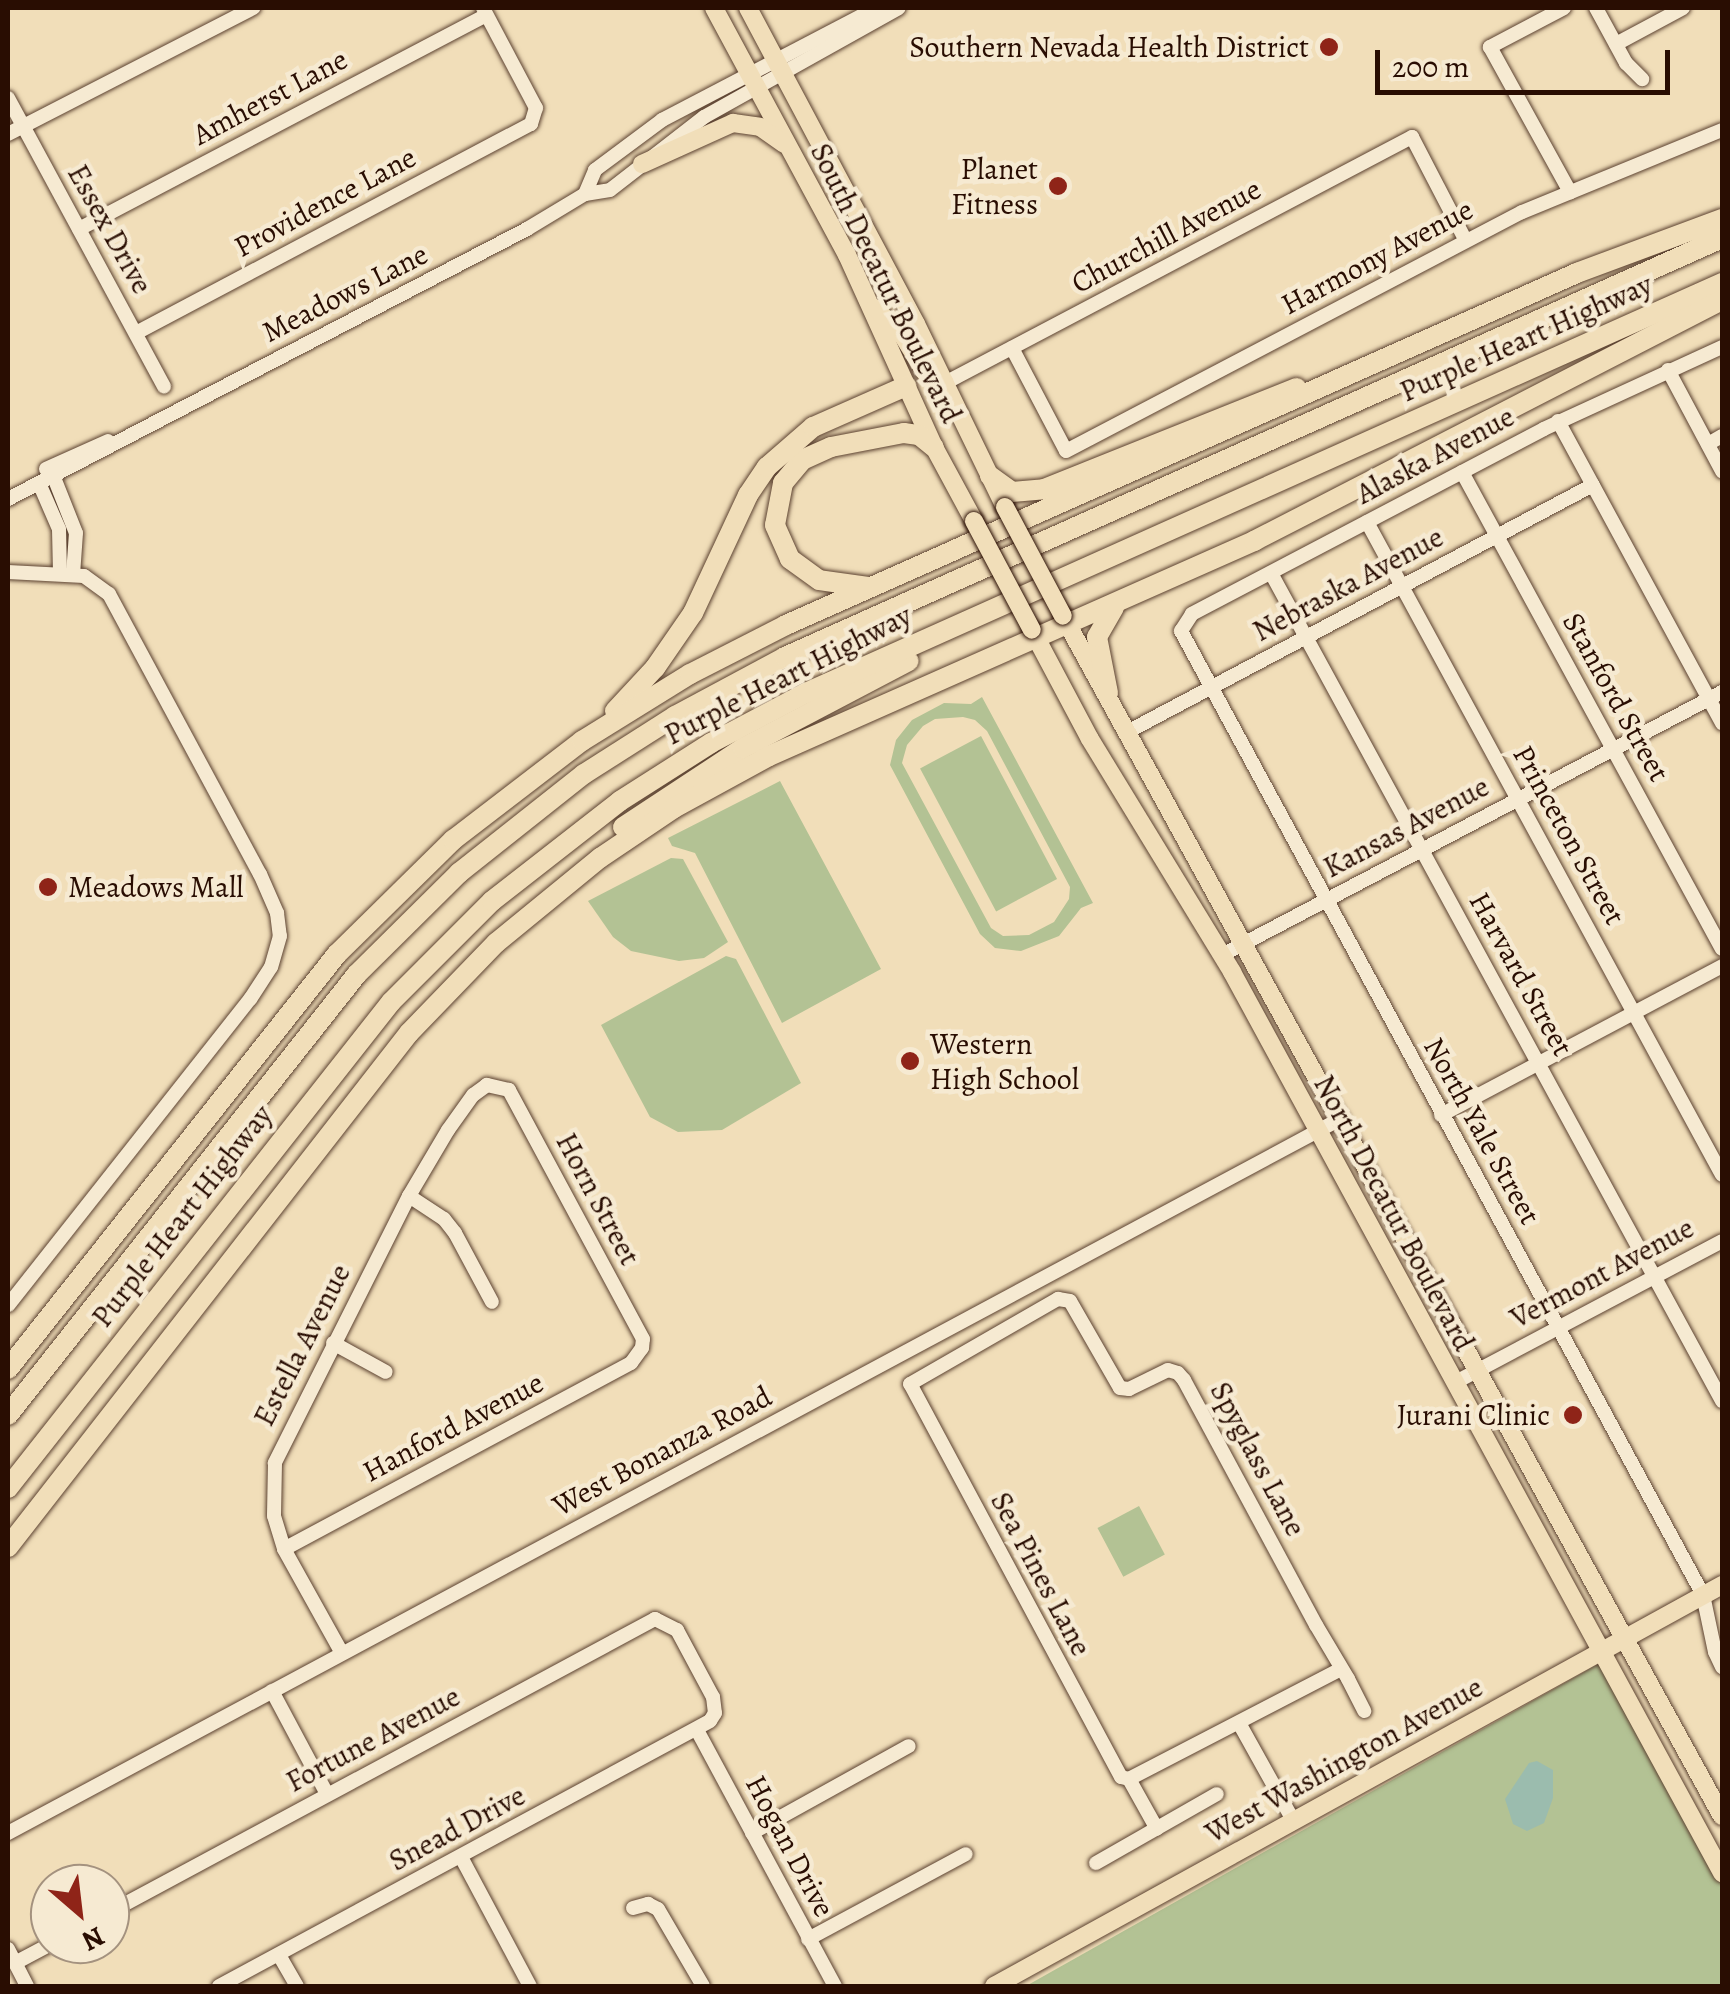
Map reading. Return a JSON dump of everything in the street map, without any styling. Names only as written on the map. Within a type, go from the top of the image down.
[{"type":"highway","points":[[8,1369],[337,954],[453,840],[597,731],[738,649],[1577,273],[1722,218]]},
{"type":"highway","name":"Purple Heart Highway","points":[[8,1416],[345,987],[446,885],[584,774],[674,716],[785,657],[1722,238]]},
{"type":"highway","name":"Purple Heart Highway","points":[[8,1488],[368,1028],[440,950],[520,878],[634,791],[726,734],[822,686],[1722,284]]},
{"type":"highway","points":[[8,1548],[396,1048],[460,978],[542,903],[644,828],[736,772],[1034,633],[1122,601],[1358,490],[1722,300]]},
{"type":"highway","points":[[990,476],[1012,492],[1044,489],[1254,401],[1376,363]]},
{"type":"highway","points":[[597,731],[655,668],[694,613],[748,495],[767,467],[813,428],[906,386]]},
{"type":"highway","points":[[874,588],[829,583],[797,566],[776,530],[781,488],[798,463],[826,448],[904,433],[919,435],[934,447]]},
{"type":"highway","points":[[542,903],[565,874],[611,836],[709,768],[1102,561]]},
{"type":"highway","points":[[1108,693],[1096,637],[1107,614],[1122,601]]},
{"type":"highway","points":[[8,1537],[52,1487]]},
{"type":"main road","name":"South Decatur Boulevard","points":[[714,8],[797,159],[870,303],[934,447],[1008,583]]},
{"type":"main road","name":"South Decatur Boulevard","points":[[748,8],[1039,570]]},
{"type":"main road","points":[[642,164],[714,128],[739,122],[769,131],[797,159]]},
{"type":"main road","points":[[870,303],[906,340],[924,371],[945,383]]},
{"type":"main road","points":[[906,386],[945,383]]},
{"type":"main road","name":"North Decatur Boulevard","points":[[1039,570],[1722,1816]]},
{"type":"main road","name":"North Decatur Boulevard","points":[[1008,583],[1090,739],[1222,955],[1722,1873]]},
{"type":"main road","name":"West Washington Avenue","points":[[994,1986],[1722,1585]]},
{"type":"street","points":[[8,134],[253,8]]},
{"type":"street","name":"Meadows Lane","points":[[8,499],[528,229],[585,194],[610,190],[754,80],[876,8]]},
{"type":"street","name":"Meadows Lane","points":[[779,66],[899,8]]},
{"type":"street","points":[[1564,8],[1490,47],[1570,192]]},
{"type":"street","points":[[1596,8],[1642,79]]},
{"type":"street","points":[[1616,44],[1683,8]]},
{"type":"street","name":"Providence Lane","points":[[136,333],[531,124],[536,108],[484,11]]},
{"type":"street","name":"Amherst Lane","points":[[79,229],[484,11]]},
{"type":"street","name":"Meadows Lane","points":[[585,194],[595,170],[628,144],[694,100],[754,80]]},
{"type":"street","name":"Essex Drive","points":[[8,98],[164,386]]},
{"type":"street","name":"Harmony Avenue","points":[[1012,348],[1066,451],[1466,241],[1570,192],[1722,130]]},
{"type":"street","name":"Churchill Avenue","points":[[945,383],[1412,137],[1466,241]]},
{"type":"street","name":"Alaska Avenue","points":[[1182,626],[1192,614],[1558,421],[1722,347]]},
{"type":"street","points":[[1668,370],[1722,471]]},
{"type":"street","points":[[1558,421],[1716,695],[1722,723]]},
{"type":"street","name":"Meadows Lane","points":[[8,489],[90,446],[128,436]]},
{"type":"street","points":[[1708,444],[1722,436]]},
{"type":"street","name":"Stanford Street","points":[[1462,472],[1722,950]]},
{"type":"street","points":[[46,479],[66,574]]},
{"type":"street","name":"Nebraska Avenue","points":[[1129,730],[1593,486]]},
{"type":"street","name":"Princeton Street","points":[[1366,522],[1722,1175]]},
{"type":"street","points":[[8,572],[66,574],[100,586],[123,619],[260,874],[276,911],[280,936],[271,967],[250,999],[8,1305]]},
{"type":"street","name":"Harvard Street","points":[[1271,572],[1722,1401]]},
{"type":"street","name":"North Yale Street","points":[[1182,626],[1182,637],[1209,688],[1703,1595],[1722,1668]]},
{"type":"street","name":"Kansas Avenue","points":[[1222,955],[1716,695]]},
{"type":"street","points":[[1441,1115],[1722,966]]},
{"type":"street","name":"Estella Avenue","points":[[342,1653],[284,1549],[274,1516],[276,1463],[409,1196],[473,1095],[494,1084]]},
{"type":"street","name":"Horn Street","points":[[494,1084],[508,1090],[643,1339],[642,1348]]},
{"type":"street","name":"West Bonanza Road","points":[[8,1833],[1342,1118]]},
{"type":"street","points":[[409,1196],[444,1219],[456,1233],[492,1302]]},
{"type":"street","name":"Vermont Avenue","points":[[1454,1383],[1722,1241]]},
{"type":"street","name":"Spyglass Lane","points":[[911,1388],[914,1380],[1058,1300],[1070,1302],[1120,1388],[1129,1389],[1168,1370],[1184,1380],[1364,1711]]},
{"type":"street","points":[[333,1344],[386,1372]]},
{"type":"street","name":"Hanford Avenue","points":[[284,1549],[631,1363],[642,1348]]},
{"type":"street","name":"Sea Pines Lane","points":[[911,1388],[1116,1772],[1130,1779],[1157,1829]]},
{"type":"street","name":"Fortune Avenue","points":[[130,1901],[654,1619],[678,1630],[713,1697],[715,1713]]},
{"type":"street","points":[[1130,1779],[1341,1669]]},
{"type":"street","points":[[272,1691],[327,1794]]},
{"type":"street","name":"Snead Drive","points":[[220,1986],[697,1730],[715,1713]]},
{"type":"street","points":[[1239,1722],[1293,1820]]},
{"type":"street","name":"Hogan Drive","points":[[697,1730],[834,1986]]},
{"type":"street","points":[[752,1832],[909,1746]]},
{"type":"street","points":[[1096,1863],[1218,1794]]},
{"type":"street","points":[[808,1939],[966,1854]]},
{"type":"street","points":[[461,1857],[530,1986]]},
{"type":"street","points":[[633,1908],[648,1904],[658,1909],[703,1986]]},
{"type":"street","points":[[8,1948],[26,1986]]},
{"type":"street","points":[[279,1954],[297,1986]]},
{"type":"street","points":[[15,1963],[30,1955]]},
{"type":"green space","points":[[982,697],[1093,903],[1081,908],[1059,936],[1021,951],[995,948],[980,934],[890,765],[896,740],[912,720],[944,703],[971,704]],"holes":[[[935,719],[975,720],[987,731],[1070,887],[1069,899],[1054,922],[1029,935],[1003,936],[991,928],[902,763],[907,745],[923,726]]]},
{"type":"green space","points":[[981,736],[1057,879],[996,911],[920,768]]},
{"type":"green space","points":[[780,781],[881,969],[782,1023],[695,853],[672,846],[668,838]]},
{"type":"green space","points":[[671,858],[683,859],[728,942],[704,958],[679,961],[631,951],[613,937],[588,901]]},
{"type":"green space","points":[[726,956],[736,959],[801,1083],[722,1130],[678,1132],[650,1117],[601,1025]]},
{"type":"green space","points":[[1139,1506],[1165,1555],[1123,1577],[1098,1528]]},
{"type":"green space","points":[[1609,1658],[1722,1876],[1722,1986],[1026,1986]]},
{"type":"shaded area","points":[[1537,1761],[1553,1770],[1553,1798],[1544,1823],[1527,1831],[1513,1824],[1505,1799],[1529,1763]]},
{"type":"place","name":"Southern Nevada Health District","points":[[1329,47]]},
{"type":"place","name":"Planet Fitness","points":[[1058,186]]},
{"type":"place","name":"Meadows Mall","points":[[48,887]]},
{"type":"place","name":"Western High School","points":[[910,1061]]},
{"type":"place","name":"Jurani Clinic","points":[[1573,1415]]}]
